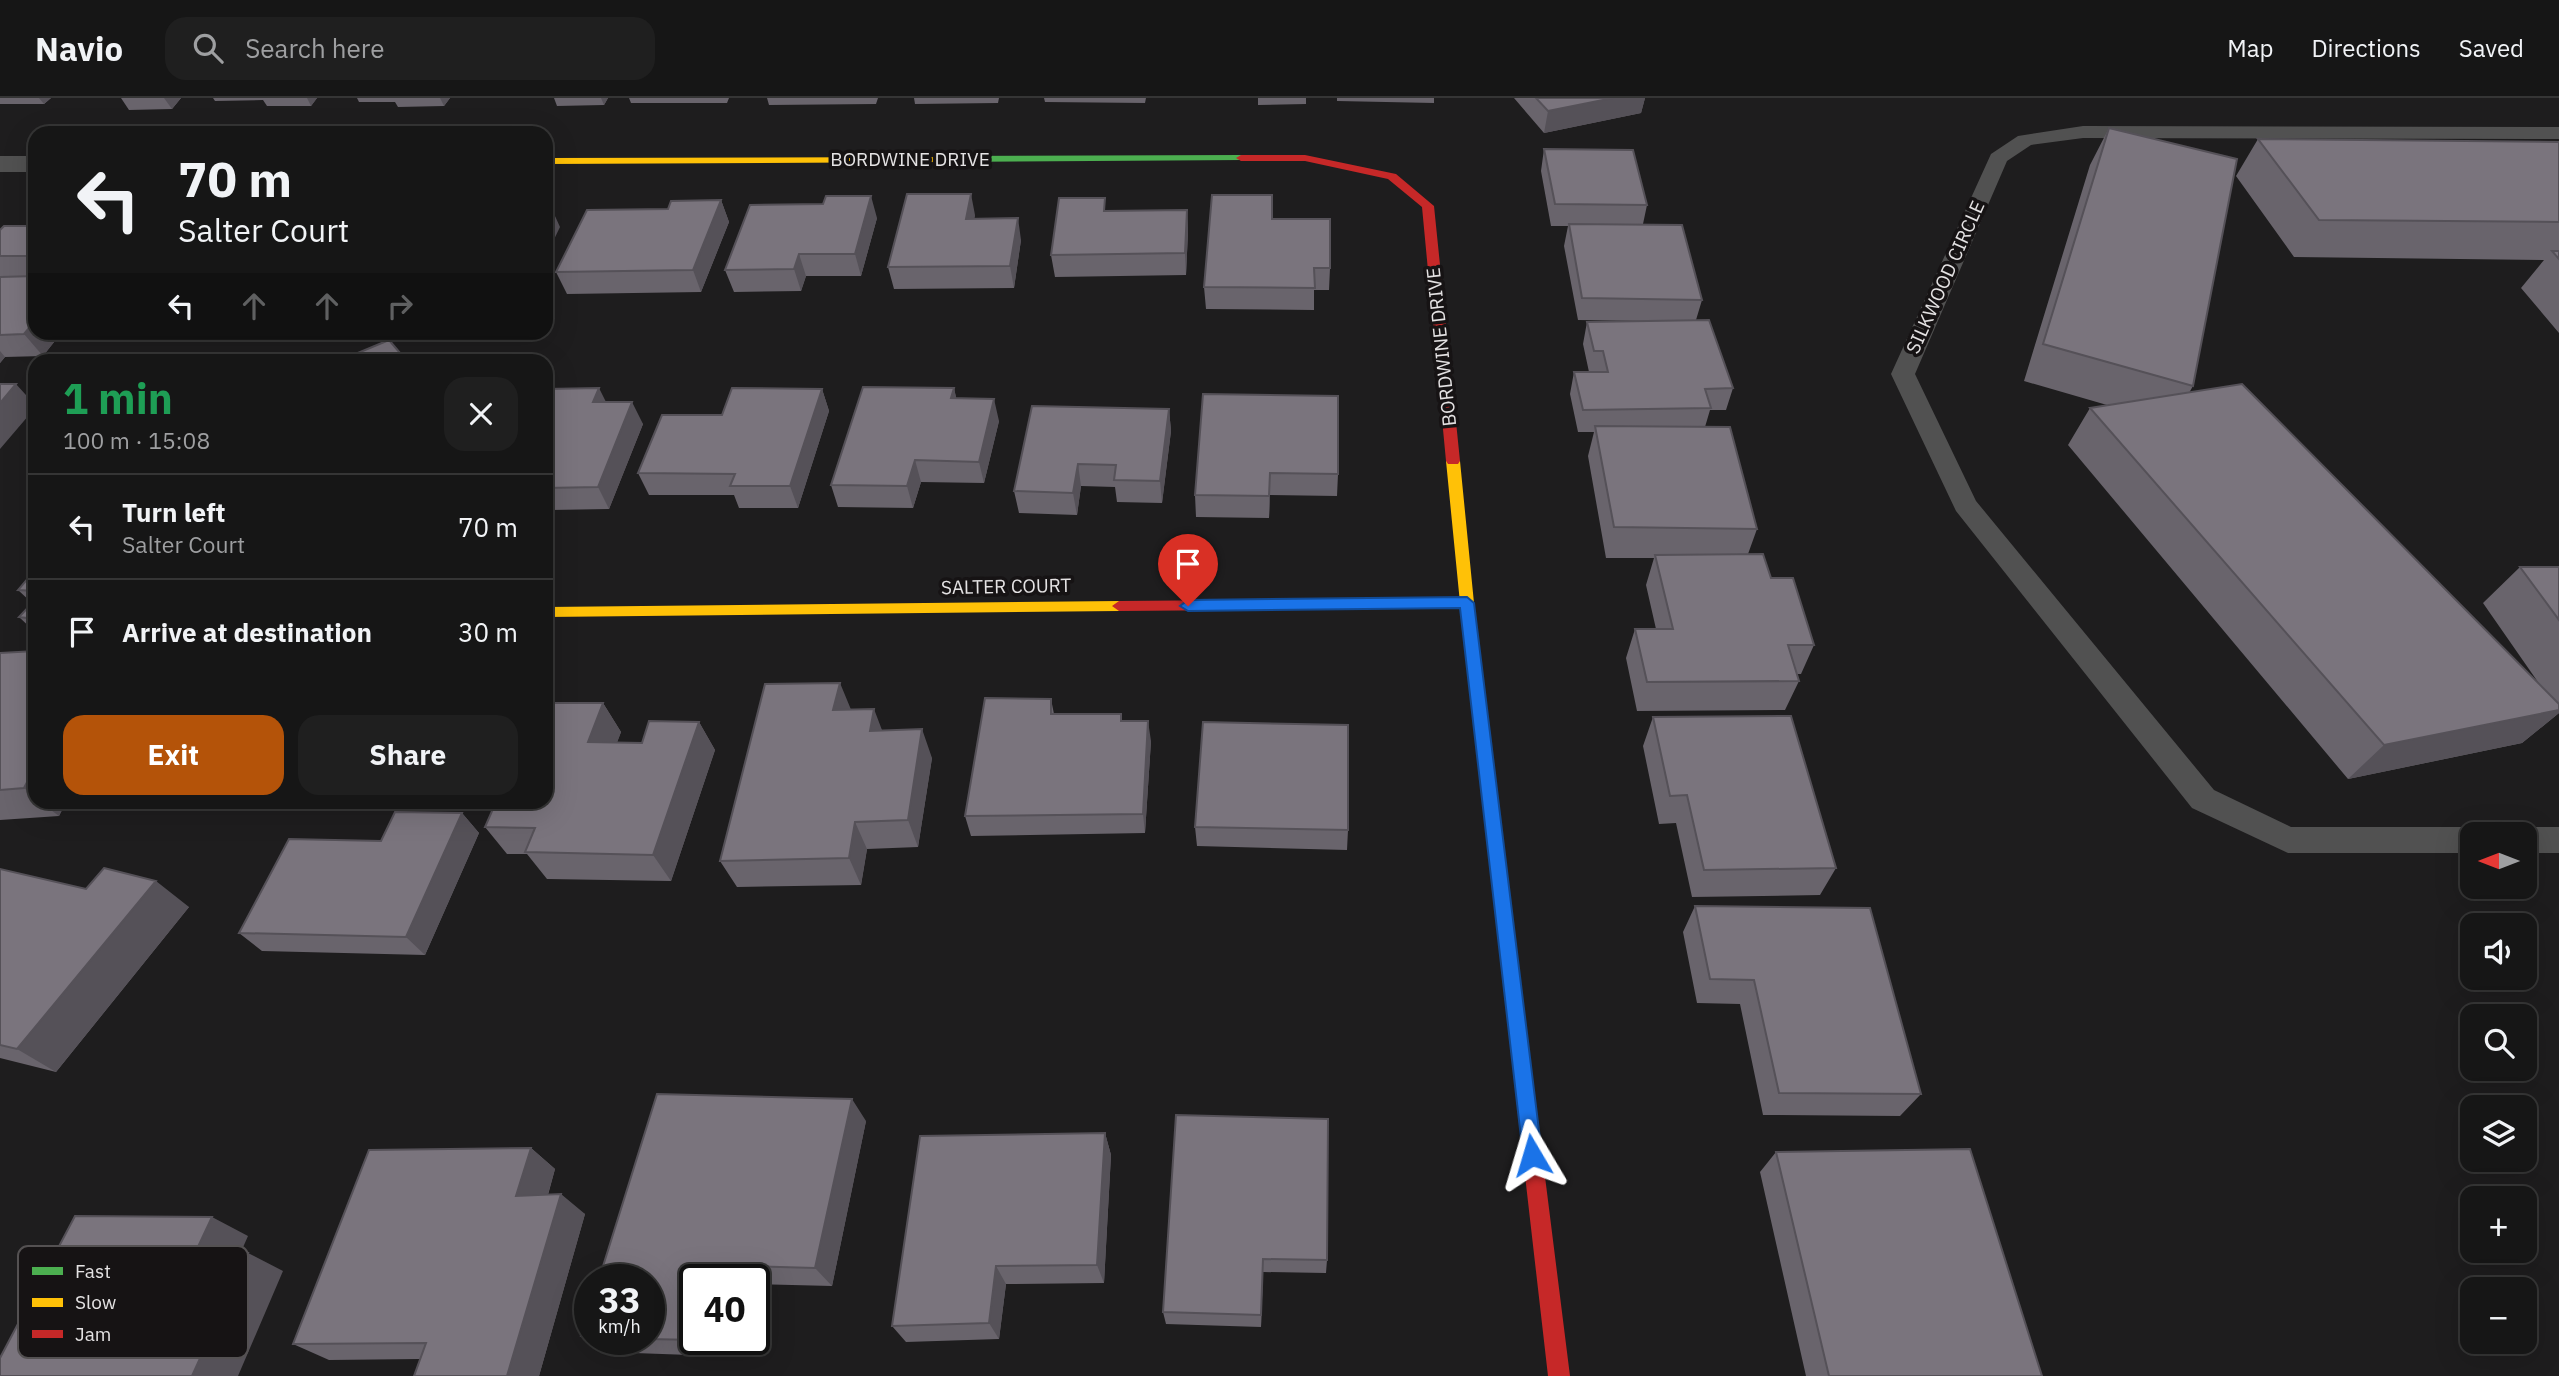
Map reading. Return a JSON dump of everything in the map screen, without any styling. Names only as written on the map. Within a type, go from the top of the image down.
[{"type":"street","name":"BORDWINE DRIVE","points":[[553,161],[1305,158],[1392,176],[1428,206],[1467,603],[1559,1376]]},
{"type":"street","points":[[0,164],[28,164]]},
{"type":"street","name":"SALTER COURT","points":[[553,612],[1467,603]]},
{"type":"lane","name":"SILKWOOD CIRCLE","points":[[2460,840],[2288,840],[2203,799],[1965,505],[1903,374],[1998,158],[2025,140],[2083,132],[2559,133]]},
{"type":"lane","points":[[2538,840],[2559,840]]},
{"type":"building","points":[[1536,98],[1613,98],[1548,111]]},
{"type":"building","points":[[2109,128],[2237,159],[2193,386],[2043,344]]},
{"type":"building","points":[[2258,139],[2559,142],[2559,222],[2319,220]]},
{"type":"building","points":[[1544,149],[1633,150],[1647,205],[1555,204]]},
{"type":"building","points":[[907,194],[971,194],[966,219],[1018,218],[1010,266],[888,267]]},
{"type":"building","points":[[1212,195],[1272,195],[1272,219],[1330,219],[1330,268],[1314,268],[1315,288],[1204,287]]},
{"type":"building","points":[[826,196],[871,196],[855,254],[799,254],[794,269],[725,270],[750,205],[823,204]]},
{"type":"building","points":[[1059,198],[1105,198],[1104,211],[1187,210],[1185,253],[1051,255]]},
{"type":"building","points":[[721,200],[693,270],[556,272],[587,210],[668,209],[671,201]]},
{"type":"building","points":[[1569,224],[1682,225],[1702,300],[1582,298]]},
{"type":"building","points":[[4,226],[28,226],[28,256],[0,256],[0,230]]},
{"type":"building","points":[[28,276],[28,329],[24,334],[0,335],[0,277]]},
{"type":"building","points":[[1709,320],[1733,388],[1705,389],[1711,408],[1583,410],[1574,372],[1608,372],[1603,351],[1594,351],[1587,322]]},
{"type":"building","points":[[389,340],[401,354],[355,354]]},
{"type":"building","points":[[0,384],[16,384],[0,403]]},
{"type":"building","points":[[2242,384],[2559,704],[2559,710],[2384,745],[2090,408]]},
{"type":"building","points":[[863,387],[954,388],[951,398],[994,399],[979,462],[915,460],[907,486],[831,485]]},
{"type":"building","points":[[599,388],[593,402],[632,402],[598,487],[553,488],[553,389]]},
{"type":"building","points":[[732,388],[822,389],[790,486],[730,486],[735,474],[638,473],[662,415],[722,415]]},
{"type":"building","points":[[1203,394],[1338,396],[1338,474],[1270,473],[1269,496],[1195,495]]},
{"type":"building","points":[[1032,406],[1169,409],[1160,481],[1114,480],[1116,465],[1078,464],[1073,493],[1014,491]]},
{"type":"building","points":[[1595,426],[1730,427],[1757,529],[1614,527]]},
{"type":"building","points":[[1763,554],[1771,578],[1793,578],[1814,645],[1788,645],[1799,681],[1647,682],[1635,629],[1673,629],[1655,555]]},
{"type":"building","points":[[2520,567],[2559,567],[2559,620]]},
{"type":"building","points":[[28,578],[28,591],[18,590]]},
{"type":"building","points":[[28,607],[28,618],[19,617]]},
{"type":"building","points":[[28,651],[28,780],[24,788],[0,790],[0,653]]},
{"type":"building","points":[[840,683],[833,710],[874,709],[870,731],[922,729],[908,820],[855,822],[849,858],[720,861],[765,684]]},
{"type":"building","points":[[985,698],[1051,699],[1051,714],[1121,714],[1121,721],[1148,721],[1143,814],[965,816]]},
{"type":"building","points":[[553,703],[603,703],[588,742],[642,743],[649,721],[699,722],[653,855],[525,852],[535,828],[485,827],[493,809],[553,809]]},
{"type":"building","points":[[1791,716],[1836,868],[1704,870],[1687,795],[1670,796],[1653,717]]},
{"type":"building","points":[[1203,722],[1348,725],[1348,830],[1195,827]]},
{"type":"building","points":[[395,812],[462,813],[406,937],[239,933],[289,839],[381,841]]},
{"type":"building","points":[[104,868],[156,881],[17,1049],[0,1045],[0,869],[86,889]]},
{"type":"building","points":[[1695,906],[1870,908],[1921,1094],[1779,1093],[1754,980],[1710,979]]},
{"type":"building","points":[[657,1094],[852,1099],[815,1268],[770,1267],[770,1264],[679,1264],[679,1340],[665,1339],[665,1264],[604,1264]]},
{"type":"building","points":[[1176,1115],[1328,1119],[1327,1260],[1263,1259],[1261,1315],[1163,1312]]},
{"type":"building","points":[[1105,1133],[1097,1265],[996,1266],[989,1323],[892,1326],[920,1136]]},
{"type":"building","points":[[531,1148],[516,1196],[561,1194],[507,1376],[414,1376],[426,1343],[293,1344],[369,1150]]},
{"type":"building","points":[[1970,1149],[2042,1376],[1829,1376],[1776,1152]]},
{"type":"building","points":[[75,1216],[212,1217],[198,1246],[59,1246]]},
{"type":"building","points":[[18,1324],[18,1358],[200,1358],[192,1376],[0,1376],[0,1358]]},
{"type":"traffic: fast","points":[[943,159],[1241,158]]},
{"type":"traffic: slow","points":[[553,161],[943,159]]},
{"type":"traffic: slow","points":[[1453,461],[1514,1001]]},
{"type":"traffic: slow","points":[[553,612],[1119,606]]},
{"type":"traffic: jam","points":[[1241,158],[1305,158],[1392,176],[1428,206],[1453,461]]},
{"type":"traffic: jam","points":[[1119,606],[1467,603]]},
{"type":"traffic: jam","points":[[1514,1001],[1559,1376]]},
{"type":"route","points":[[1188,606],[1467,603],[1532,1155]]}]
